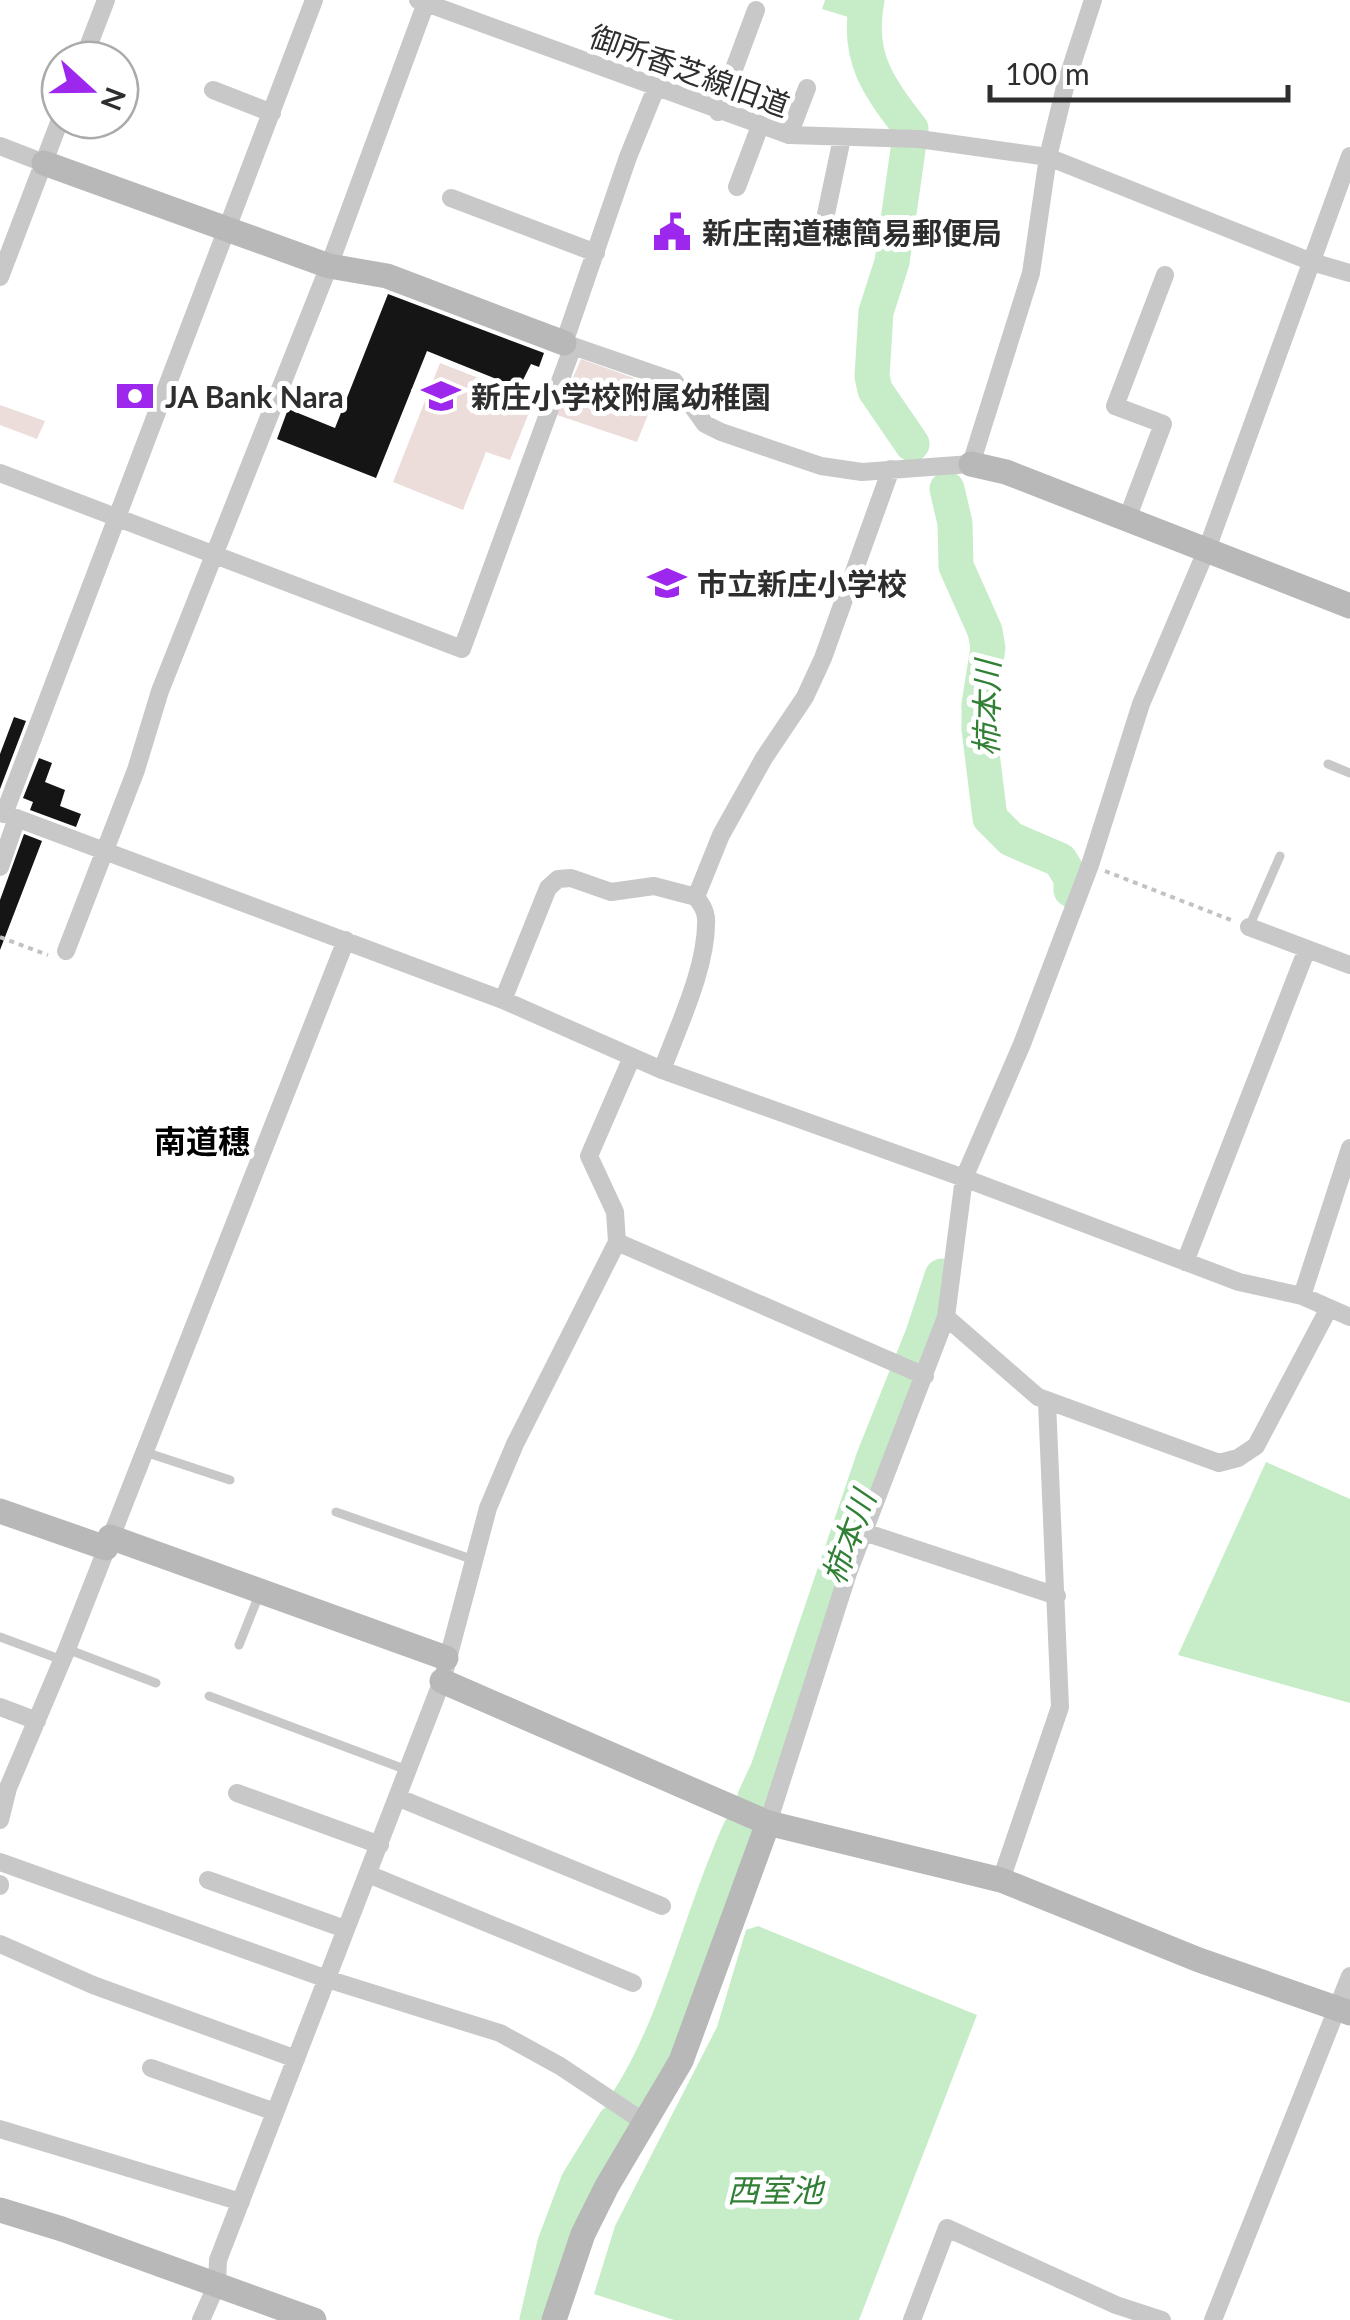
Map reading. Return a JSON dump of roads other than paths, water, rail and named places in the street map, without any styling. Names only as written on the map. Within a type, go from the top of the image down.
[{"type":"street","points":[[91,40],[106,0]]},
{"type":"street","points":[[0,867],[7,815],[314,0]]},
{"type":"street","points":[[970,464],[1031,273],[1048,157],[1092,0]]},
{"type":"street","points":[[66,951],[136,770],[160,691],[329,266],[424,1]]},
{"type":"street","name":"御所香芝線旧道","points":[[424,1],[789,135],[919,138],[1048,157],[1312,262],[1350,273]]},
{"type":"street","points":[[718,112],[756,10]]},
{"type":"street","points":[[0,473],[462,650],[569,344],[628,158],[656,88]]},
{"type":"street","points":[[789,135],[807,88]]},
{"type":"street","points":[[213,90],[272,112]]},
{"type":"street","points":[[737,187],[760,126]]},
{"type":"street","points":[[826,214],[842,138]]},
{"type":"street","points":[[0,277],[52,140]]},
{"type":"street","points":[[0,146],[226,231],[329,266],[387,276],[674,381],[705,424],[721,432],[843,471],[970,464],[1006,472],[1350,606]]},
{"type":"street","points":[[554,2320],[583,2234],[681,2060],[768,1823],[915,1371],[946,1317],[964,1178],[1022,1044],[1090,865],[1141,704],[1207,549],[1350,156]]},
{"type":"street","points":[[451,198],[596,253]]},
{"type":"street","points":[[1127,518],[1163,424],[1115,406],[1165,275]]},
{"type":"street","points":[[696,898],[721,835],[764,758],[805,697],[823,658],[891,470]]},
{"type":"street","points":[[7,815],[504,1000],[662,1070],[1239,1282],[1302,1296],[1350,1317]]},
{"type":"street","points":[[504,1000],[548,888],[558,879],[571,878],[611,892],[654,886],[696,898],[704,908],[706,920],[699,964],[662,1070]]},
{"type":"street","points":[[1250,927],[1350,964]]},
{"type":"street","points":[[0,1820],[8,1788],[346,940]]},
{"type":"street","points":[[1185,1262],[1307,948]]},
{"type":"street","points":[[201,2320],[217,2284],[218,2260],[409,1771],[444,1670],[488,1508],[617,1242],[615,1212],[590,1156],[632,1057]]},
{"type":"street","points":[[1302,1296],[1350,1148]]},
{"type":"street","points":[[617,1242],[915,1371]]},
{"type":"street","points":[[946,1317],[1038,1398],[1220,1463],[1238,1458],[1256,1446],[1330,1308]]},
{"type":"street","points":[[1002,1880],[1060,1708],[1047,1402]]},
{"type":"street","points":[[0,1511],[260,1592],[444,1670],[768,1823],[1002,1880],[1199,1960],[1343,2010]]},
{"type":"street","points":[[864,1532],[1056,1596]]},
{"type":"street","points":[[0,1708],[37,1720]]},
{"type":"street","points":[[237,1794],[380,1844]]},
{"type":"street","points":[[399,1798],[662,1906]]},
{"type":"street","points":[[0,1862],[328,1979],[500,2033],[560,2066],[644,2122]]},
{"type":"street","points":[[368,1874],[632,1983]]},
{"type":"street","points":[[208,1880],[345,1929]]},
{"type":"street","points":[[0,1944],[93,1986],[296,2059]]},
{"type":"street","points":[[1213,2320],[1343,2010],[1350,1976]]},
{"type":"street","points":[[151,2068],[275,2112]]},
{"type":"street","points":[[0,2128],[240,2202]]},
{"type":"street","points":[[0,2210],[62,2228],[314,2320]]},
{"type":"street","points":[[912,2320],[947,2228],[1116,2305],[1162,2320]]},
{"type":"lane","points":[[1328,764],[1350,773]]},
{"type":"lane","points":[[1250,927],[1280,856]]},
{"type":"lane","points":[[142,1452],[230,1480]]},
{"type":"lane","points":[[336,1512],[474,1560]]},
{"type":"lane","points":[[239,1645],[260,1592]]},
{"type":"lane","points":[[0,1637],[156,1683]]},
{"type":"lane","points":[[209,1696],[409,1771]]},
{"type":"water","points":[[825,0],[859,0],[858,20],[822,9]]},
{"type":"water","points":[[1266,1462],[1350,1499],[1350,1703],[1178,1655]]},
{"type":"water","name":"西室池","points":[[758,1926],[977,2015],[859,2320],[674,2320],[594,2294],[615,2226],[717,2027],[746,1930]]},
{"type":"waterway","name":"柿本川","points":[[867,0],[865,38],[872,70],[911,129],[892,262],[876,312],[872,376],[875,390],[912,444]]},
{"type":"waterway","name":"柿本川","points":[[947,489],[955,523],[956,566],[985,631],[988,648],[979,729],[990,818],[1011,839],[1060,860],[1071,878],[1071,890]]},
{"type":"waterway","name":"柿本川","points":[[755,1797],[942,1276]]},
{"type":"waterway","name":"柿本川","points":[[628,2101],[661,2038],[740,1830]]},
{"type":"waterway","name":"柿本川","points":[[537,2320],[555,2243],[578,2182],[615,2122]]},
{"type":"place","name":"新庄南道穂簡易郵便局","points":[[672,232]]},
{"type":"place","name":"JA Bank Nara","points":[[135,396]]},
{"type":"place","name":"新庄小学校附属幼稚園","points":[[441,396]]},
{"type":"place","name":"市立新庄小学校","points":[[667,583]]},
{"type":"district","name":"南道穗","points":[[202,1140]]}]
